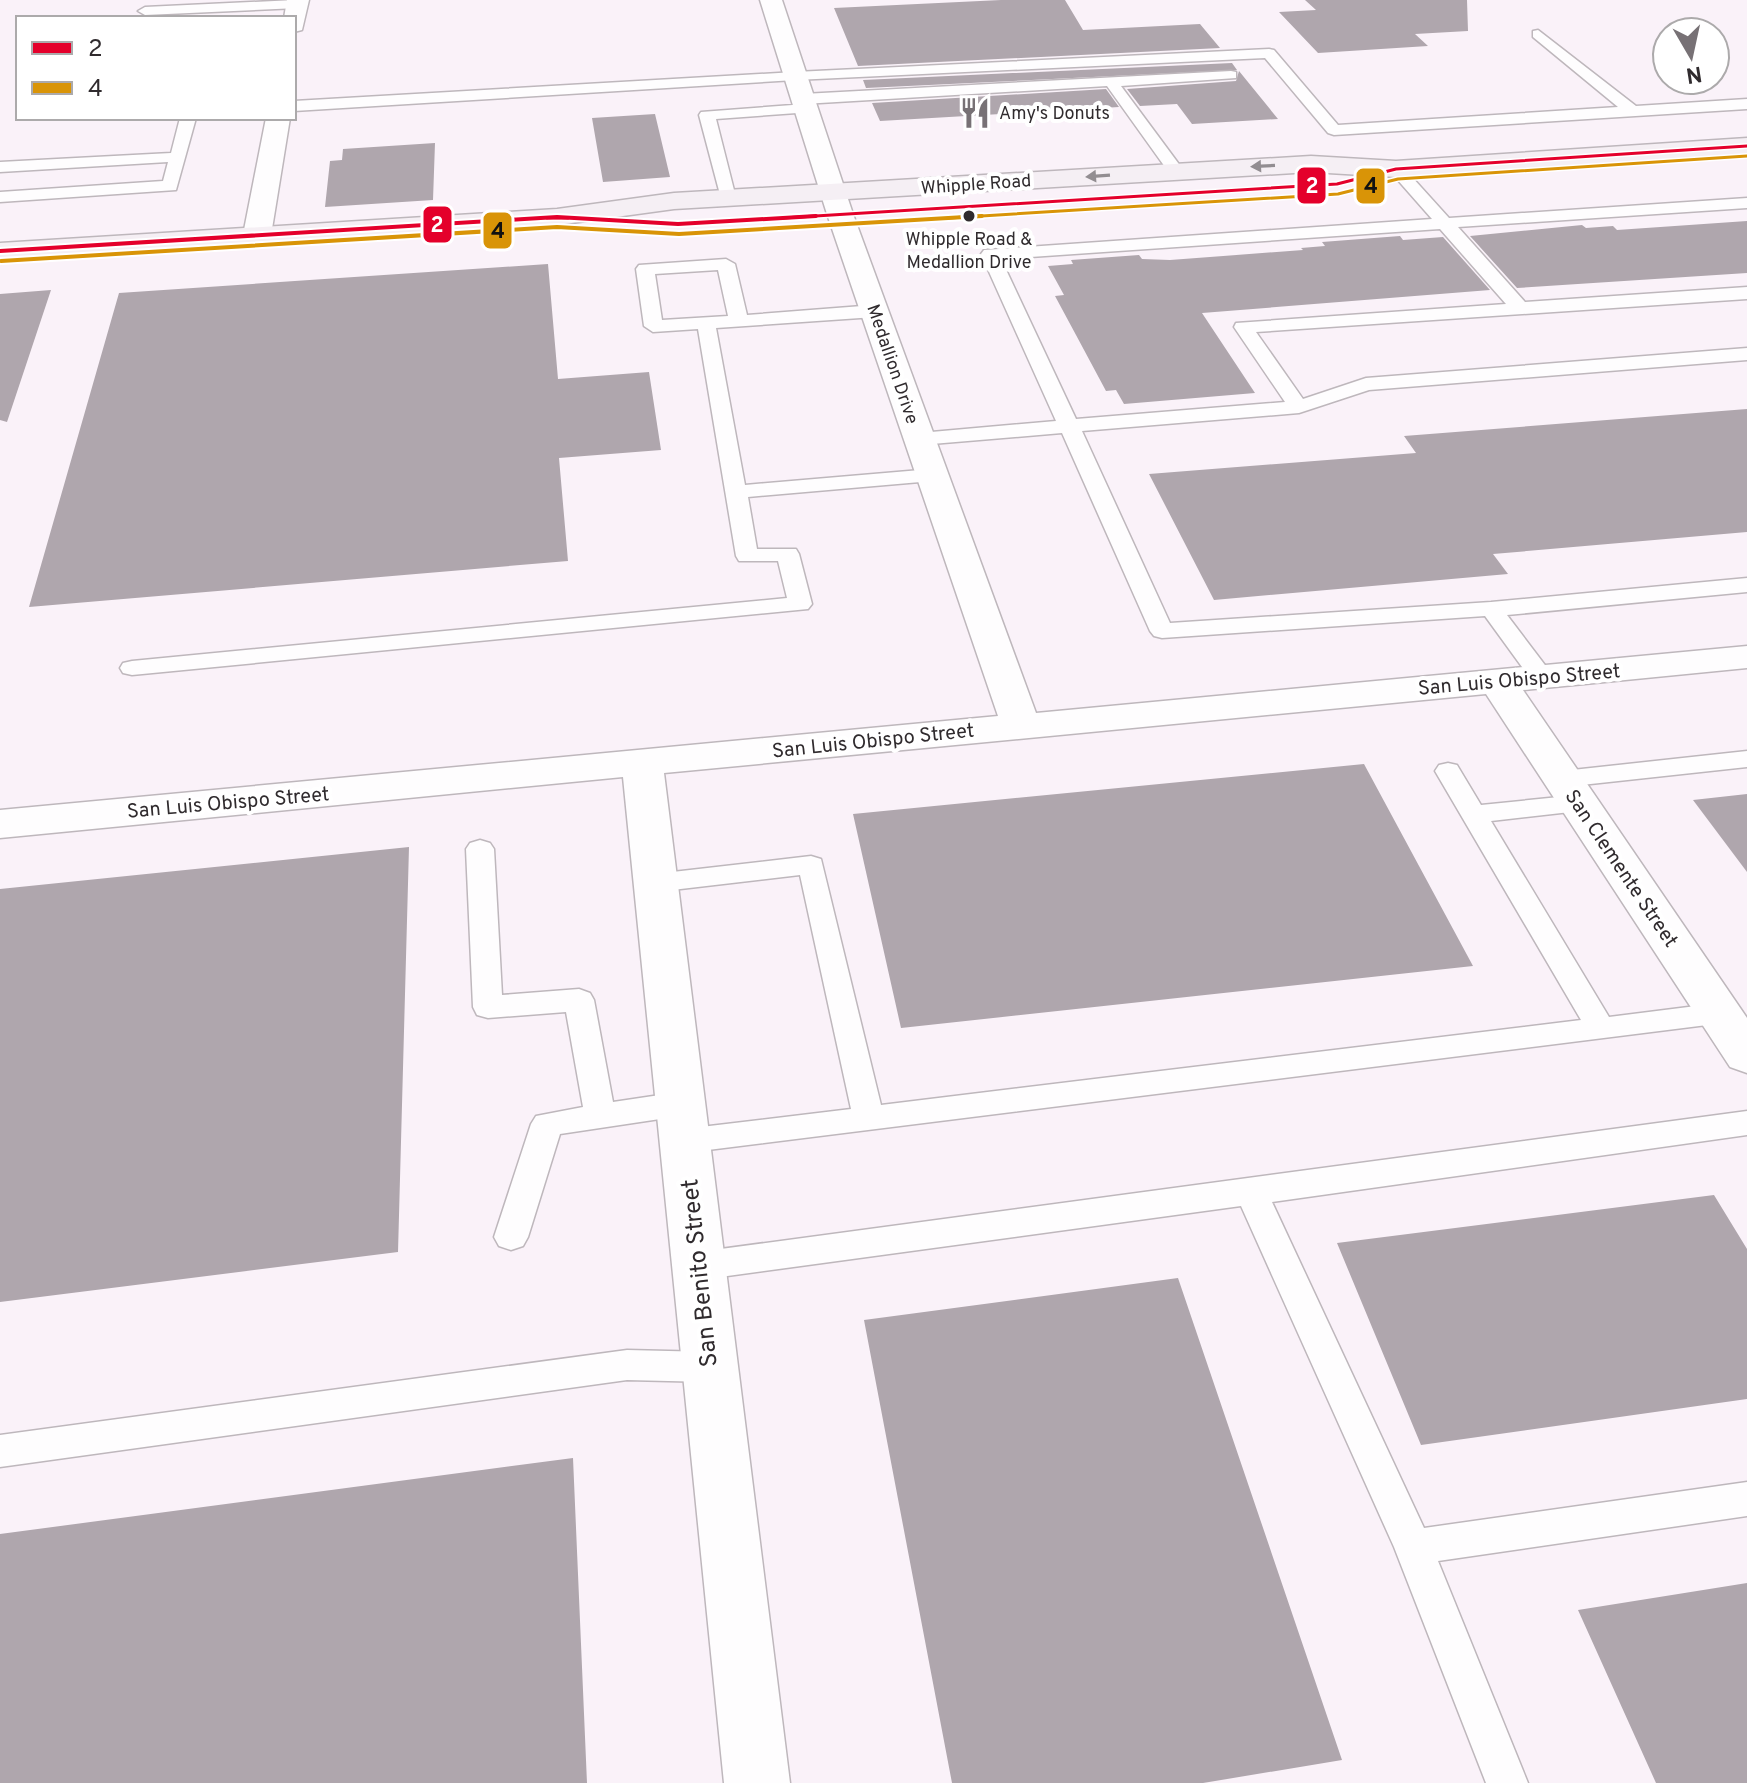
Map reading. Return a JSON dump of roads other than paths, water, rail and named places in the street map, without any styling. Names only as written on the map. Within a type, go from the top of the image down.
[{"type":"main road","name":"Whipple Road","points":[[557,217],[678,224],[836,203],[1176,171],[1311,164],[1396,169],[1747,146]]},
{"type":"main road","name":"Whipple Road","points":[[0,251],[557,217],[674,201],[728,198],[836,203],[1337,184],[1396,169]]},
{"type":"street","name":"Medallion Drive","points":[[771,0],[836,203],[1021,726]]},
{"type":"street","points":[[257,235],[278,120]]},
{"type":"street","name":"San Luis Obispo Street","points":[[0,824],[1747,657]]},
{"type":"street","name":"San Clemente Street","points":[[1497,681],[1747,1055]]},
{"type":"street","name":"San Benito Street","points":[[642,763],[757,1783]]},
{"type":"lane","points":[[145,11],[297,10]]},
{"type":"lane","points":[[1538,34],[1633,112]]},
{"type":"lane","points":[[728,198],[707,115],[801,95],[1269,53],[1334,130],[1747,104]]},
{"type":"lane","points":[[296,106],[801,95],[1231,75]]},
{"type":"lane","points":[[1111,82],[1176,171]]},
{"type":"lane","points":[[0,197],[170,186],[187,120]]},
{"type":"lane","points":[[0,167],[178,157]]},
{"type":"lane","points":[[1396,169],[1520,308]]},
{"type":"lane","points":[[1747,203],[990,254],[1162,631],[1491,609],[1747,585]]},
{"type":"lane","points":[[739,321],[726,264],[645,269],[653,326],[739,321],[875,311]]},
{"type":"lane","points":[[1299,407],[1243,327],[1747,293]]},
{"type":"lane","points":[[132,668],[800,604],[788,554],[747,556],[706,323]]},
{"type":"lane","points":[[920,439],[1299,407],[1366,384],[1747,354]]},
{"type":"lane","points":[[736,492],[932,475]]},
{"type":"lane","points":[[1491,609],[1542,677]]},
{"type":"lane","points":[[1474,814],[1571,791],[1747,759]]},
{"type":"lane","points":[[1448,771],[1601,1029]]},
{"type":"lane","points":[[480,849],[488,1007],[579,1000],[600,1116]]},
{"type":"lane","points":[[655,883],[811,865],[869,1119]]},
{"type":"lane","points":[[511,1237],[547,1124],[600,1116],[682,1123],[869,1119],[1720,1014]]},
{"type":"lane","points":[[698,1266],[1747,1123]]},
{"type":"lane","points":[[1251,1192],[1413,1547],[1507,1783]]},
{"type":"lane","points":[[0,1451],[627,1365],[710,1367]]},
{"type":"lane","points":[[1413,1547],[1747,1499]]},
{"type":"place","name":"Amy's Donuts","points":[[975,113]]},
{"type":"place","name":"Whipple Road & Medallion Drive","points":[[969,216]]}]
